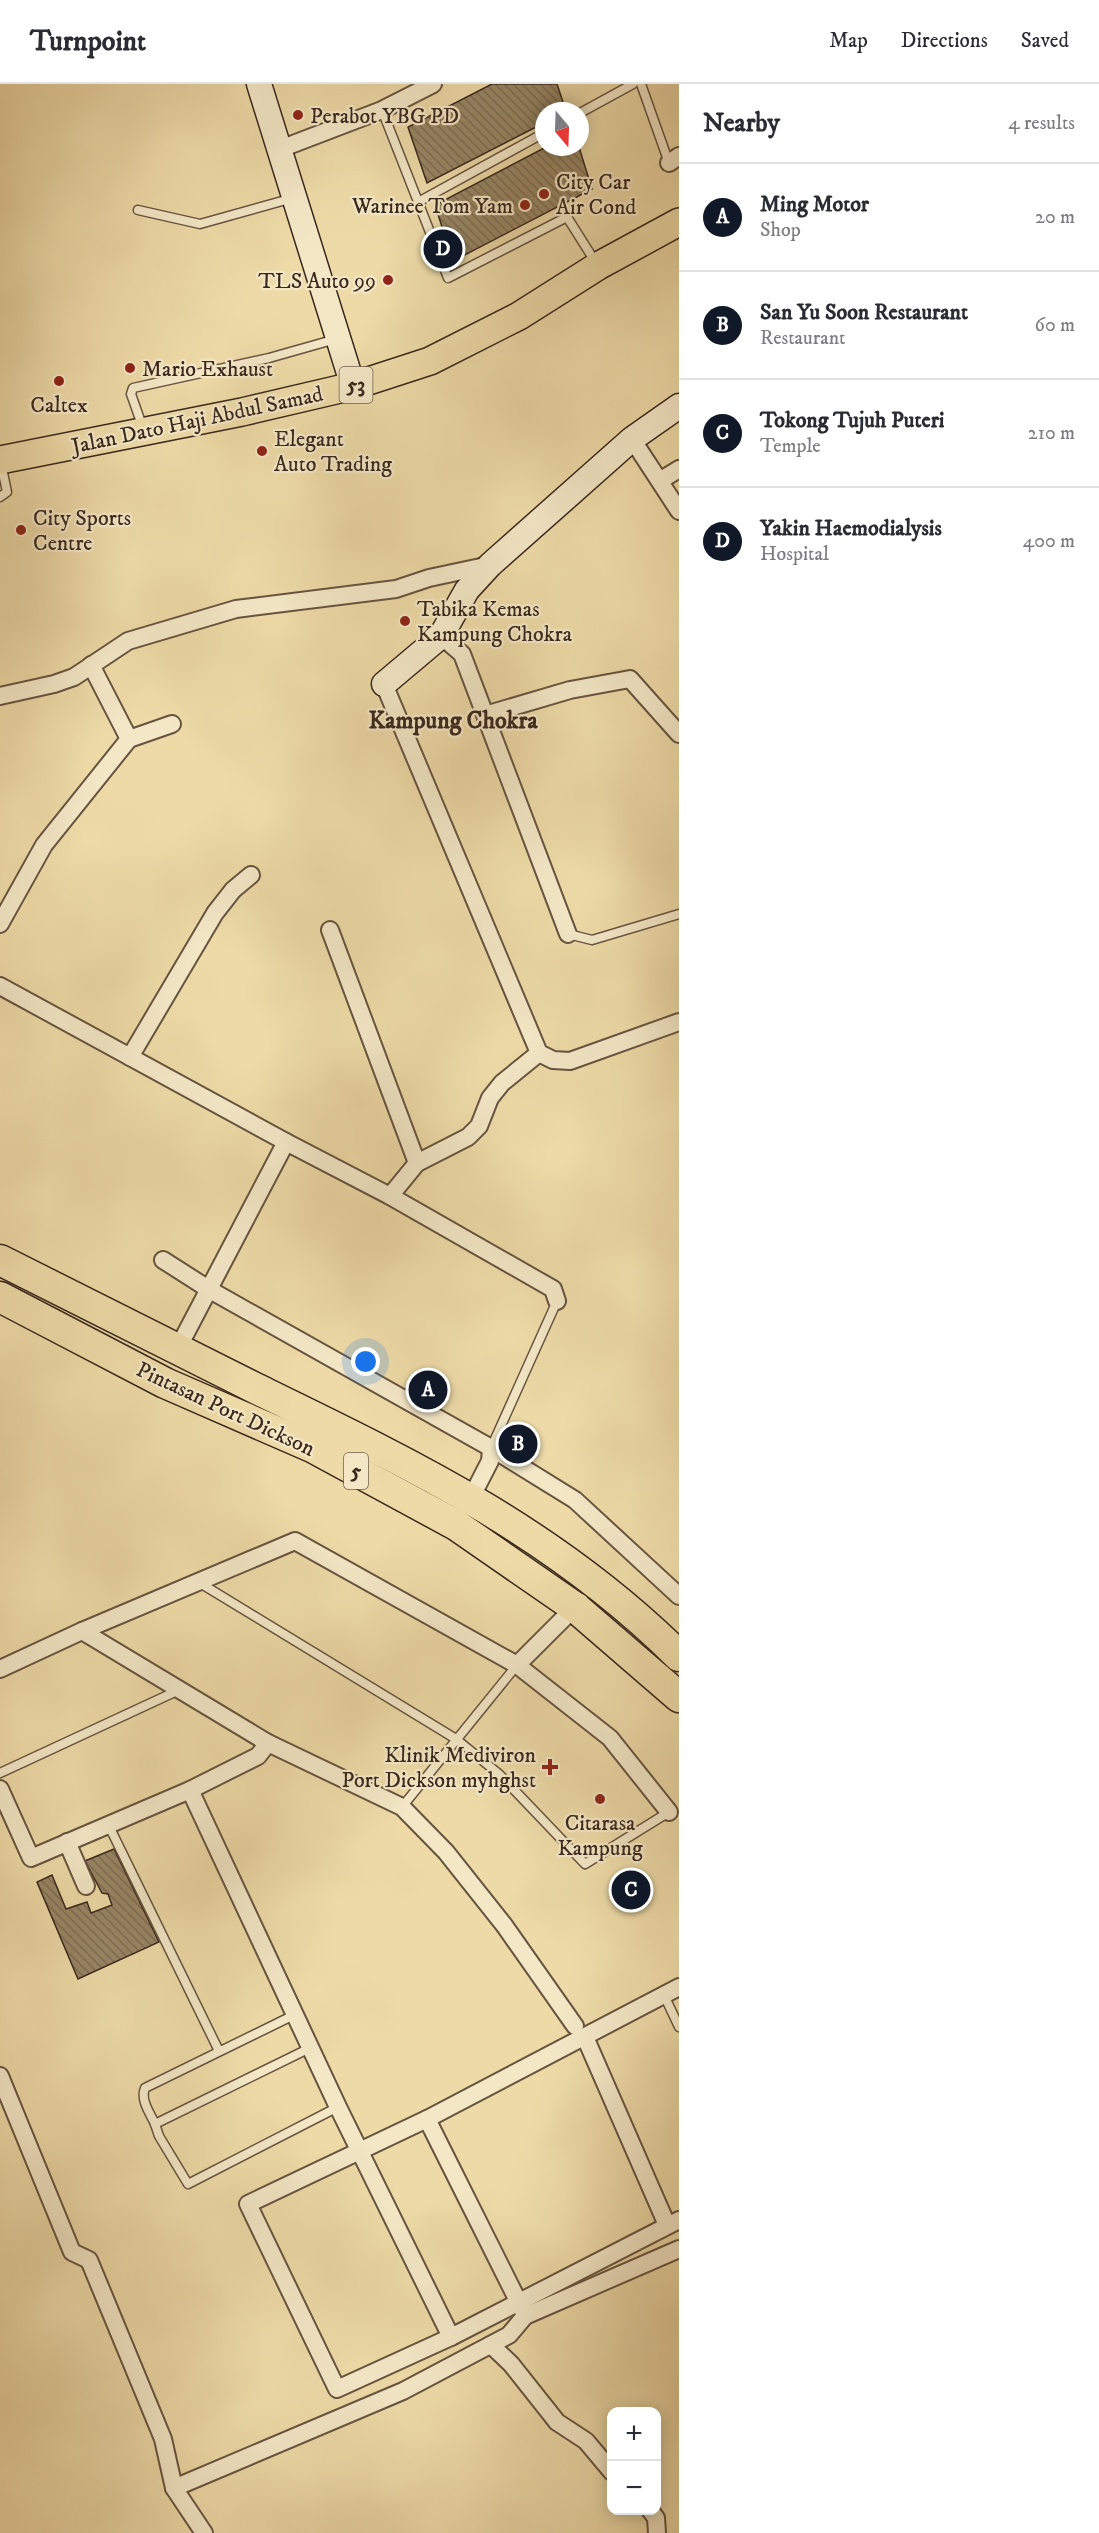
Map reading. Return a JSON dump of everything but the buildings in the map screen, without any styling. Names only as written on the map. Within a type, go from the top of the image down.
[{"type":"highway","name":"Pintasan Port Dickson","points":[[0,1260],[177,1350],[395,1456],[471,1498],[532,1535],[593,1580],[642,1619],[677,1653]]},
{"type":"highway","name":"Pintasan Port Dickson","points":[[0,1297],[165,1383],[314,1448],[456,1525],[576,1608],[679,1697]]},
{"type":"highway","points":[[58,1327],[154,1362],[168,1360],[177,1350]]},
{"type":"highway","points":[[177,1350],[178,1365],[189,1376],[270,1416],[314,1448]]},
{"type":"main road","name":"Jalan Dato Haji Abdul Samad","points":[[0,460],[242,412],[353,386],[430,361],[519,316],[598,266],[679,222]]},
{"type":"street","points":[[260,84],[353,386]]},
{"type":"street","points":[[280,148],[382,111],[433,84]]},
{"type":"street","points":[[679,406],[632,439],[490,565],[467,590],[441,636],[384,684],[539,1053],[553,1060],[570,1061],[679,1023]]},
{"type":"street","points":[[632,439],[661,480],[679,512]]},
{"type":"street","points":[[661,480],[679,469]]},
{"type":"street","points":[[0,696],[54,684],[74,677],[128,641],[236,609],[396,589],[429,578],[490,565]]},
{"type":"street","points":[[441,636],[462,654],[568,933]]},
{"type":"street","points":[[91,665],[129,740]]},
{"type":"street","points":[[485,715],[570,690],[630,679],[679,734]]},
{"type":"street","points":[[0,924],[44,845],[129,740],[172,724]]},
{"type":"street","points":[[130,1057],[215,913],[233,890],[251,875]]},
{"type":"street","points":[[330,930],[417,1163]]},
{"type":"street","points":[[0,986],[390,1196],[553,1289],[556,1301]]},
{"type":"street","points":[[390,1196],[417,1163],[468,1137],[479,1126],[490,1098],[502,1083],[539,1053]]},
{"type":"street","points":[[177,1350],[286,1142]]},
{"type":"street","points":[[163,1260],[210,1290],[491,1448],[575,1500],[679,1596]]},
{"type":"street","points":[[471,1498],[490,1461],[491,1448]]},
{"type":"street","points":[[0,1669],[82,1631],[295,1541],[517,1665],[610,1738],[669,1812]]},
{"type":"street","points":[[517,1665],[576,1608],[593,1580]]},
{"type":"street","points":[[82,1631],[268,1743],[402,1807],[446,1852],[504,1925],[580,2032],[673,2222],[522,2309],[509,2335],[491,2345],[403,2391],[174,2488]]},
{"type":"street","points":[[0,1789],[31,1858],[190,1790],[258,1756],[268,1743]]},
{"type":"street","points":[[190,1790],[338,2107],[451,2337]]},
{"type":"street","points":[[67,1842],[86,1886]]},
{"type":"street","points":[[671,1991],[580,2032],[427,2119],[248,2204],[337,2389],[451,2337],[679,2249]]},
{"type":"street","points":[[0,2076],[72,2252],[89,2260],[164,2439],[174,2488],[204,2533]]},
{"type":"street","points":[[427,2119],[522,2309]]},
{"type":"street","points":[[491,2345],[511,2364],[557,2422],[586,2441],[607,2466]]},
{"type":"street","points":[[653,2515],[656,2518],[657,2533]]},
{"type":"lane","points":[[589,108],[633,84]]},
{"type":"lane","points":[[641,84],[674,159]]},
{"type":"lane","points":[[382,111],[420,201],[448,278],[567,217],[598,266]]},
{"type":"lane","points":[[420,201],[535,138]]},
{"type":"lane","points":[[138,210],[200,224],[296,197]]},
{"type":"lane","points":[[145,432],[131,394],[133,388],[269,358],[339,338]]},
{"type":"lane","points":[[0,460],[7,492],[0,497]]},
{"type":"lane","points":[[568,933],[592,940],[679,914]]},
{"type":"lane","points":[[491,1448],[556,1301]]},
{"type":"lane","points":[[200,1583],[456,1739],[499,1774],[585,1864],[669,1812]]},
{"type":"lane","points":[[402,1807],[517,1665]]},
{"type":"lane","points":[[0,1773],[180,1690]]},
{"type":"lane","points":[[108,1824],[219,2051]]},
{"type":"lane","points":[[671,1991],[679,2027]]},
{"type":"lane","points":[[294,2014],[146,2088],[143,2094],[144,2101],[159,2136],[188,2184],[338,2107]]},
{"type":"lane","points":[[155,2124],[310,2048]]},
{"type":"place","name":"Perabot YBG PD","points":[[298,115]]},
{"type":"place","name":"City Car Air Cond","points":[[544,194]]},
{"type":"place","name":"Warinee Tom Yam","points":[[525,205]]},
{"type":"place","name":"Yakin Haemodialysis","points":[[443,249]]},
{"type":"place","name":"TLS Auto 99","points":[[388,280]]},
{"type":"place","name":"Mario Exhaust","points":[[130,368]]},
{"type":"place","name":"Caltex","points":[[59,381]]},
{"type":"place","name":"Elegant Auto Trading","points":[[262,451]]},
{"type":"place","name":"City Sports Centre","points":[[21,530]]},
{"type":"place","name":"Tabika Kemas Kampung Chokra","points":[[405,621]]},
{"type":"place","name":"Ming Motor","points":[[428,1390]]},
{"type":"place","name":"San Yu Soon Restaurant","points":[[518,1444]]},
{"type":"place","name":"Klinik Mediviron Port Dickson myhghst","points":[[550,1767]]},
{"type":"place","name":"Citarasa Kampung","points":[[600,1799]]},
{"type":"place","name":"Tokong Tujuh Puteri","points":[[631,1890]]},
{"type":"district","name":"Kampung Chokra","points":[[453,720]]}]
